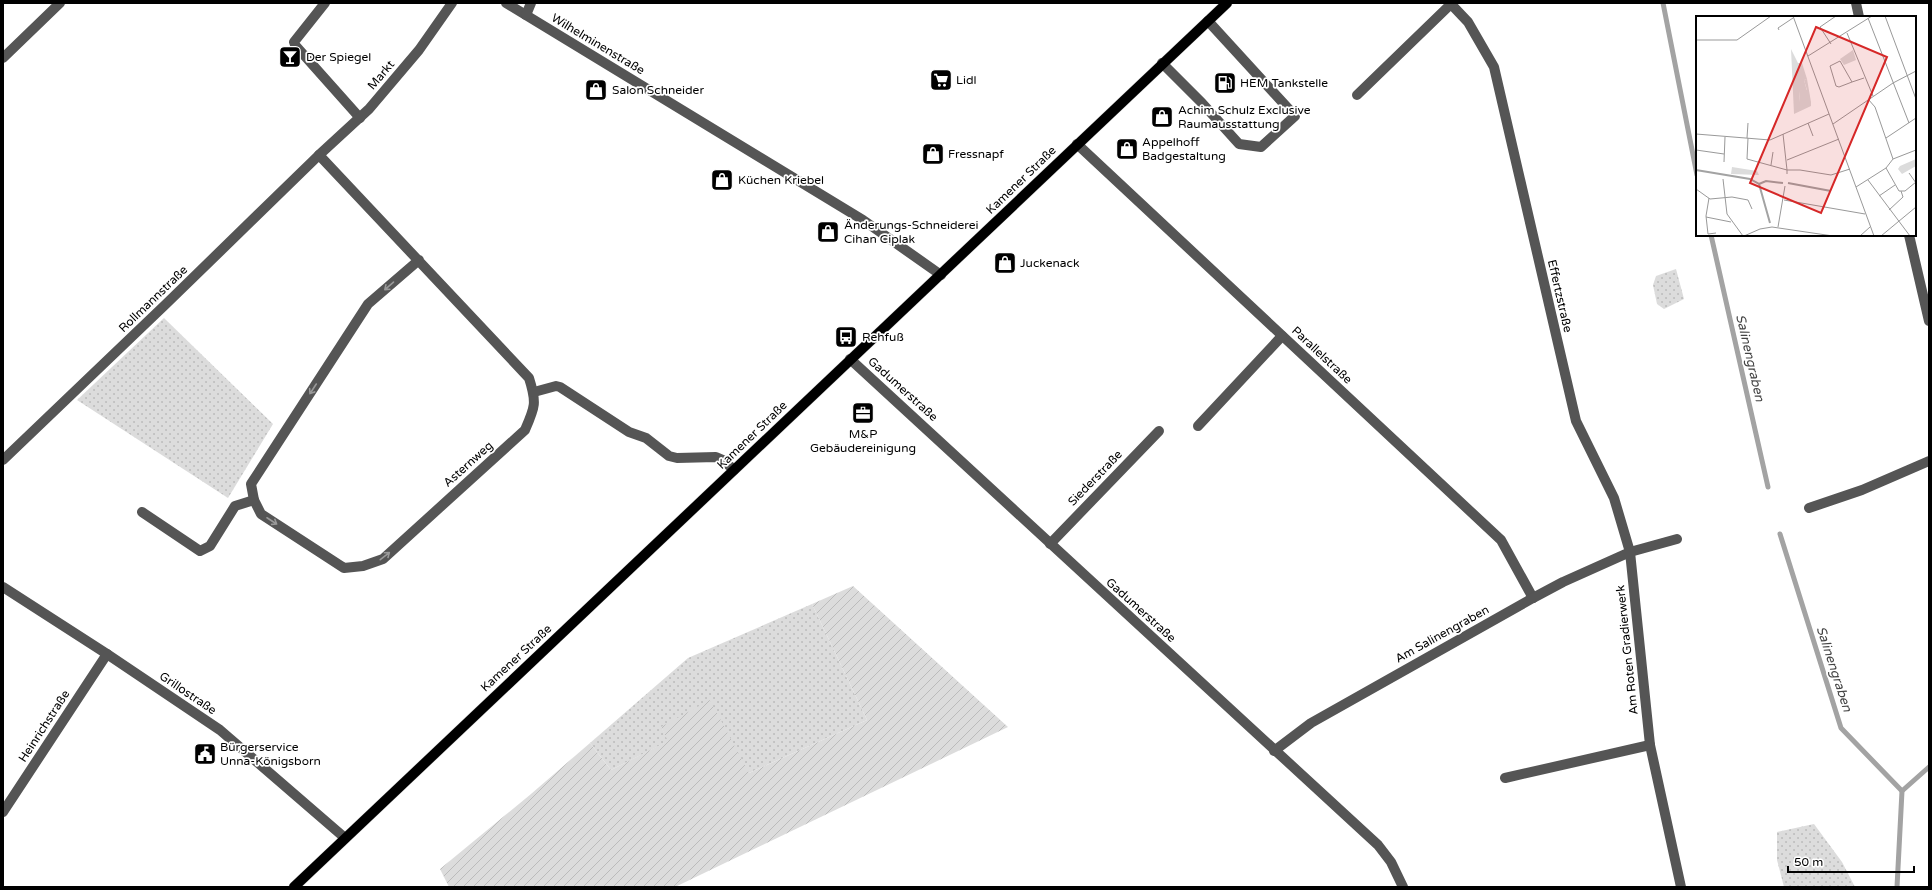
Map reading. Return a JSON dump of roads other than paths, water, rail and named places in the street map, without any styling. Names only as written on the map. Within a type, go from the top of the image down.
[{"type":"main road","name":"Kamener Straße","points":[[294,887],[1227,3]]},
{"type":"street","points":[[3,58],[60,3]]},
{"type":"street","points":[[325,3],[294,42],[295,45],[360,118]]},
{"type":"street","name":"Markt","points":[[319,155],[369,109],[419,50],[452,3]]},
{"type":"street","name":"Wilhelminenstraße","points":[[506,3],[863,220],[941,275]]},
{"type":"street","points":[[526,15],[532,3]]},
{"type":"street","points":[[1856,3],[1859,16]]},
{"type":"street","points":[[1357,95],[1450,4]]},
{"type":"street","name":"Effertzstraße","points":[[1450,4],[1468,22],[1494,67],[1576,421],[1614,498],[1630,552]]},
{"type":"street","points":[[1162,63],[1202,103],[1239,144],[1262,147],[1295,116],[1208,21]]},
{"type":"street","name":"Parallelstraße","points":[[1077,144],[1501,540],[1533,598]]},
{"type":"street","name":"Asternweg","points":[[254,500],[261,514],[344,568],[363,566],[383,559],[525,430],[535,406],[534,392],[529,378],[319,155]]},
{"type":"street","name":"Rollmannstraße","points":[[3,460],[319,155]]},
{"type":"street","points":[[1909,236],[1929,321]]},
{"type":"street","points":[[142,512],[200,551],[210,546],[234,506],[254,500],[251,484],[368,304],[419,260]]},
{"type":"street","points":[[1198,426],[1282,336]]},
{"type":"street","name":"Gadumerstraße","points":[[850,359],[1274,751],[1378,844],[1392,862],[1403,887]]},
{"type":"street","points":[[534,392],[556,386],[560,387],[629,432],[646,438],[669,456],[678,458],[716,457],[723,460],[734,470]]},
{"type":"street","name":"Siederstraße","points":[[1050,544],[1159,431]]},
{"type":"street","points":[[1808,508],[1862,490],[1929,461]]},
{"type":"street","points":[[1630,552],[1677,538]]},
{"type":"street","name":"Am Salinengraben","points":[[1274,751],[1311,723],[1533,598],[1563,582],[1630,552]]},
{"type":"street","name":"Am Roten Gradierwerk","points":[[1630,552],[1650,745],[1681,887]]},
{"type":"street","name":"Grillostraße","points":[[3,587],[107,654],[220,730],[345,838]]},
{"type":"street","name":"Heinrichstraße","points":[[3,812],[107,654]]},
{"type":"street","points":[[1505,778],[1650,745]]},
{"type":"waterway","name":"Salinengraben","points":[[1663,3],[1696,170]]},
{"type":"waterway","name":"Salinengraben","points":[[1711,236],[1768,487]]},
{"type":"waterway","name":"Salinengraben","points":[[1780,534],[1841,728],[1902,791]]},
{"type":"waterway","points":[[1897,887],[1902,791],[1929,767]]},
{"type":"place","name":"Der Spiegel","points":[[290,57]]},
{"type":"place","name":"Lidl","points":[[941,80]]},
{"type":"place","name":"HEM Tankstelle","points":[[1225,83]]},
{"type":"place","name":"Salon Schneider","points":[[596,90]]},
{"type":"place","name":"Achim Schulz Exclusive Raumausstattung","points":[[1162,117]]},
{"type":"place","name":"Appelhoff Badgestaltung","points":[[1127,149]]},
{"type":"place","name":"Fressnapf","points":[[933,154]]},
{"type":"place","name":"Küchen Kriebel","points":[[722,180]]},
{"type":"place","name":"Änderungs-Schneiderei Cihan Ciplak","points":[[828,232]]},
{"type":"place","name":"Juckenack","points":[[1005,263]]},
{"type":"place","name":"Rehfuß","points":[[846,337]]},
{"type":"place","name":"M&P Gebäudereinigung","points":[[863,413]]},
{"type":"place","name":"Bürgerservice Unna-Königsborn","points":[[205,754]]}]
